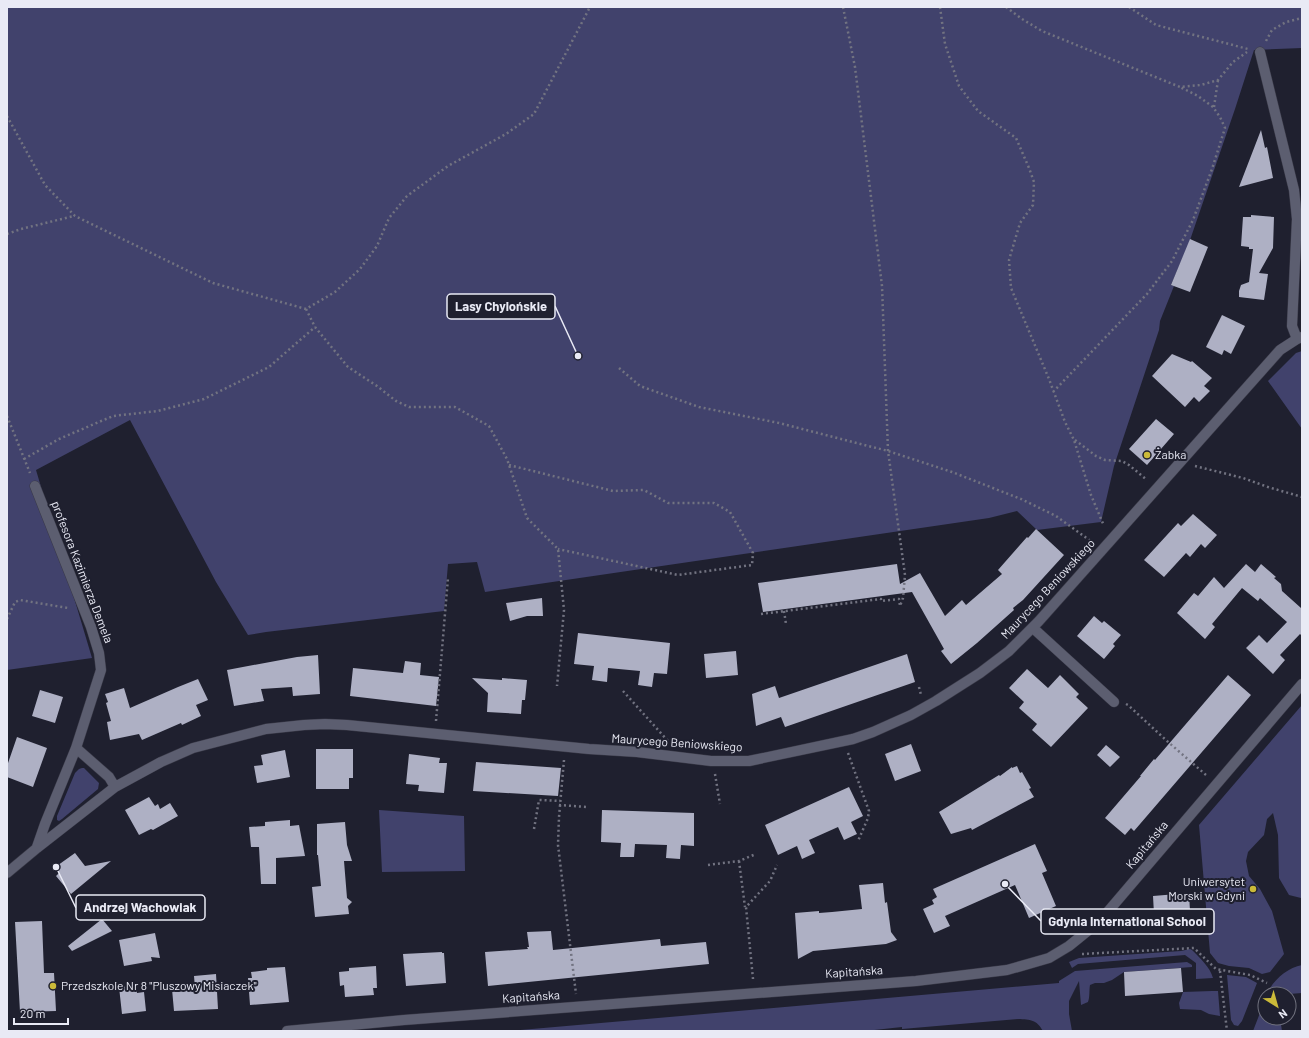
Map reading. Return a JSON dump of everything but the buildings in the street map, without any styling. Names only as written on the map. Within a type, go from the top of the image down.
[{"type":"street","name":"Maurycego Beniowskiego","points":[[7,873],[115,787],[161,762],[193,748],[266,729],[304,725],[347,725],[589,749],[637,752],[711,761],[749,762],[853,739],[873,732],[936,702],[980,673],[1009,651],[1033,628],[1280,350],[1299,338],[1292,326],[1297,220],[1296,204],[1294,190],[1260,52]]},
{"type":"street","name":"profesora Kazimierza Demela","points":[[35,486],[91,627],[99,652],[101,670],[76,748],[45,824],[37,848]]},
{"type":"street","points":[[1033,628],[1114,702]]},
{"type":"street","name":"Kapitańska","points":[[287,1031],[404,1020],[916,981],[1007,970],[1049,958],[1069,946],[1105,915],[1302,684]]},
{"type":"street","points":[[76,748],[108,777],[115,787]]},
{"type":"path","points":[[7,116],[45,185],[75,216],[213,283],[306,309],[335,292],[360,269],[377,246],[389,218],[407,196],[448,166],[506,134],[534,114],[590,7]]},
{"type":"path","points":[[761,614],[881,599],[881,601],[899,599],[900,606],[903,598],[905,575],[888,451],[882,286],[855,68],[843,7]]},
{"type":"path","points":[[940,7],[945,44],[959,86],[978,111],[1016,138],[1034,182],[1033,205],[1020,222],[1009,260],[1011,288],[1064,422],[1074,440],[1091,495],[1106,532]]},
{"type":"path","points":[[1006,7],[1022,20],[1042,31],[1180,87],[1198,96],[1214,108],[1225,128],[1193,220],[1172,261],[1147,294],[1053,392]]},
{"type":"path","points":[[1129,7],[1156,25],[1251,50],[1233,62],[1218,80],[1214,108]]},
{"type":"path","points":[[1260,52],[1272,30],[1286,22],[1302,18]]},
{"type":"path","points":[[1180,87],[1201,85],[1218,80]]},
{"type":"path","points":[[7,234],[21,229],[75,216]]},
{"type":"path","points":[[306,309],[315,327],[348,367],[377,386],[396,401],[409,407],[455,407],[489,426],[509,464],[528,518],[558,549],[678,575],[752,565],[753,553],[730,512],[714,503],[668,503],[644,490],[613,491],[509,464]]},
{"type":"path","points":[[24,459],[59,439],[113,416],[158,411],[204,399],[269,367],[315,327]]},
{"type":"path","points":[[619,368],[640,386],[699,407],[779,423],[888,451],[952,472],[1021,499],[1056,516],[1103,550]]},
{"type":"path","points":[[7,416],[35,486]]},
{"type":"path","points":[[1074,440],[1100,458],[1105,460],[1122,461],[1151,483]]},
{"type":"path","points":[[1190,465],[1243,478],[1302,497]]},
{"type":"path","points":[[557,686],[564,610],[558,549]]},
{"type":"path","points":[[436,723],[448,578]]},
{"type":"path","points":[[7,619],[15,602],[20,600],[84,610]]},
{"type":"path","points":[[784,611],[786,624]]},
{"type":"path","points":[[919,687],[921,695]]},
{"type":"path","points":[[624,691],[673,746]]},
{"type":"path","points":[[1130,707],[1210,778]]},
{"type":"path","points":[[847,749],[869,811],[868,818],[858,841]]},
{"type":"path","points":[[564,763],[558,845],[576,996]]},
{"type":"path","points":[[714,769],[720,804]]},
{"type":"path","points":[[534,829],[539,800],[587,807]]},
{"type":"path","points":[[708,865],[739,861],[756,854]]},
{"type":"path","points":[[739,861],[746,908],[753,981]]},
{"type":"path","points":[[746,908],[770,881],[777,865]]},
{"type":"path","points":[[1077,955],[1194,948],[1220,971],[1250,976],[1267,983]]},
{"type":"path","points":[[1220,971],[1227,1031]]},
{"type":"shaded area","points":[[7,7],[1302,7],[1302,48],[1254,50],[1189,243],[1171,285],[1174,286],[1160,321],[1159,330],[1114,466],[1101,522],[1037,530],[1017,511],[989,518],[485,592],[477,562],[448,564],[444,611],[248,635],[216,582],[130,420],[36,470],[92,658],[7,670]]},
{"type":"shaded area","points":[[1302,351],[1302,429],[1268,381],[1296,353]]},
{"type":"shaded area","points":[[1302,705],[1301,898],[1289,895],[1279,878],[1278,835],[1273,813],[1267,819],[1264,835],[1248,852],[1246,861],[1249,876],[1260,889],[1272,911],[1284,954],[1270,972],[1262,974],[1249,968],[1229,966],[1218,963],[1210,953],[1199,825]]},
{"type":"shaded area","points":[[84,768],[99,783],[98,789],[59,821],[57,820],[57,816],[75,773]]},
{"type":"shaded area","points":[[379,810],[464,816],[465,871],[382,872]]},
{"type":"shaded area","points":[[1190,949],[1210,970],[1213,978],[1196,979],[1196,963],[1185,955],[1078,964],[1072,968],[1069,962],[1079,958],[1181,951]]},
{"type":"shaded area","points":[[1187,962],[1192,965],[1192,967],[1124,972],[1112,980],[1090,985],[1088,1002],[1081,1005],[1079,981],[1069,1001],[1069,1014],[1072,1031],[1043,1031],[1038,1024],[1033,1021],[1018,1019],[865,1031],[509,1031],[1059,983],[1059,981],[1075,971]]},
{"type":"shaded area","points":[[1302,965],[1302,993],[1297,993],[1297,986],[1272,986],[1281,975]]},
{"type":"shaded area","points":[[1227,975],[1246,977],[1257,983],[1242,1021],[1238,1026],[1234,1025],[1231,1020]]},
{"type":"shaded area","points":[[1218,991],[1220,1016],[1209,1014],[1201,1010],[1180,1009],[1179,1003],[1183,992]]},
{"type":"shaded area","points":[[1257,1021],[1257,1026],[1281,1026],[1282,1031],[1253,1031]]},
{"type":"place","name":"Lasy Chylońskie","points":[[578,356]]},
{"type":"place","name":"Żabka","points":[[1147,455]]},
{"type":"place","name":"Andrzej Wachowiak","points":[[56,867]]},
{"type":"place","name":"Gdynia International School","points":[[1005,884]]},
{"type":"place","name":"Uniwersytet Morski w Gdyni","points":[[1253,889]]},
{"type":"place","name":"Przedszkole Nr 8 \"Pluszowy Misiaczek\"","points":[[53,986]]}]
